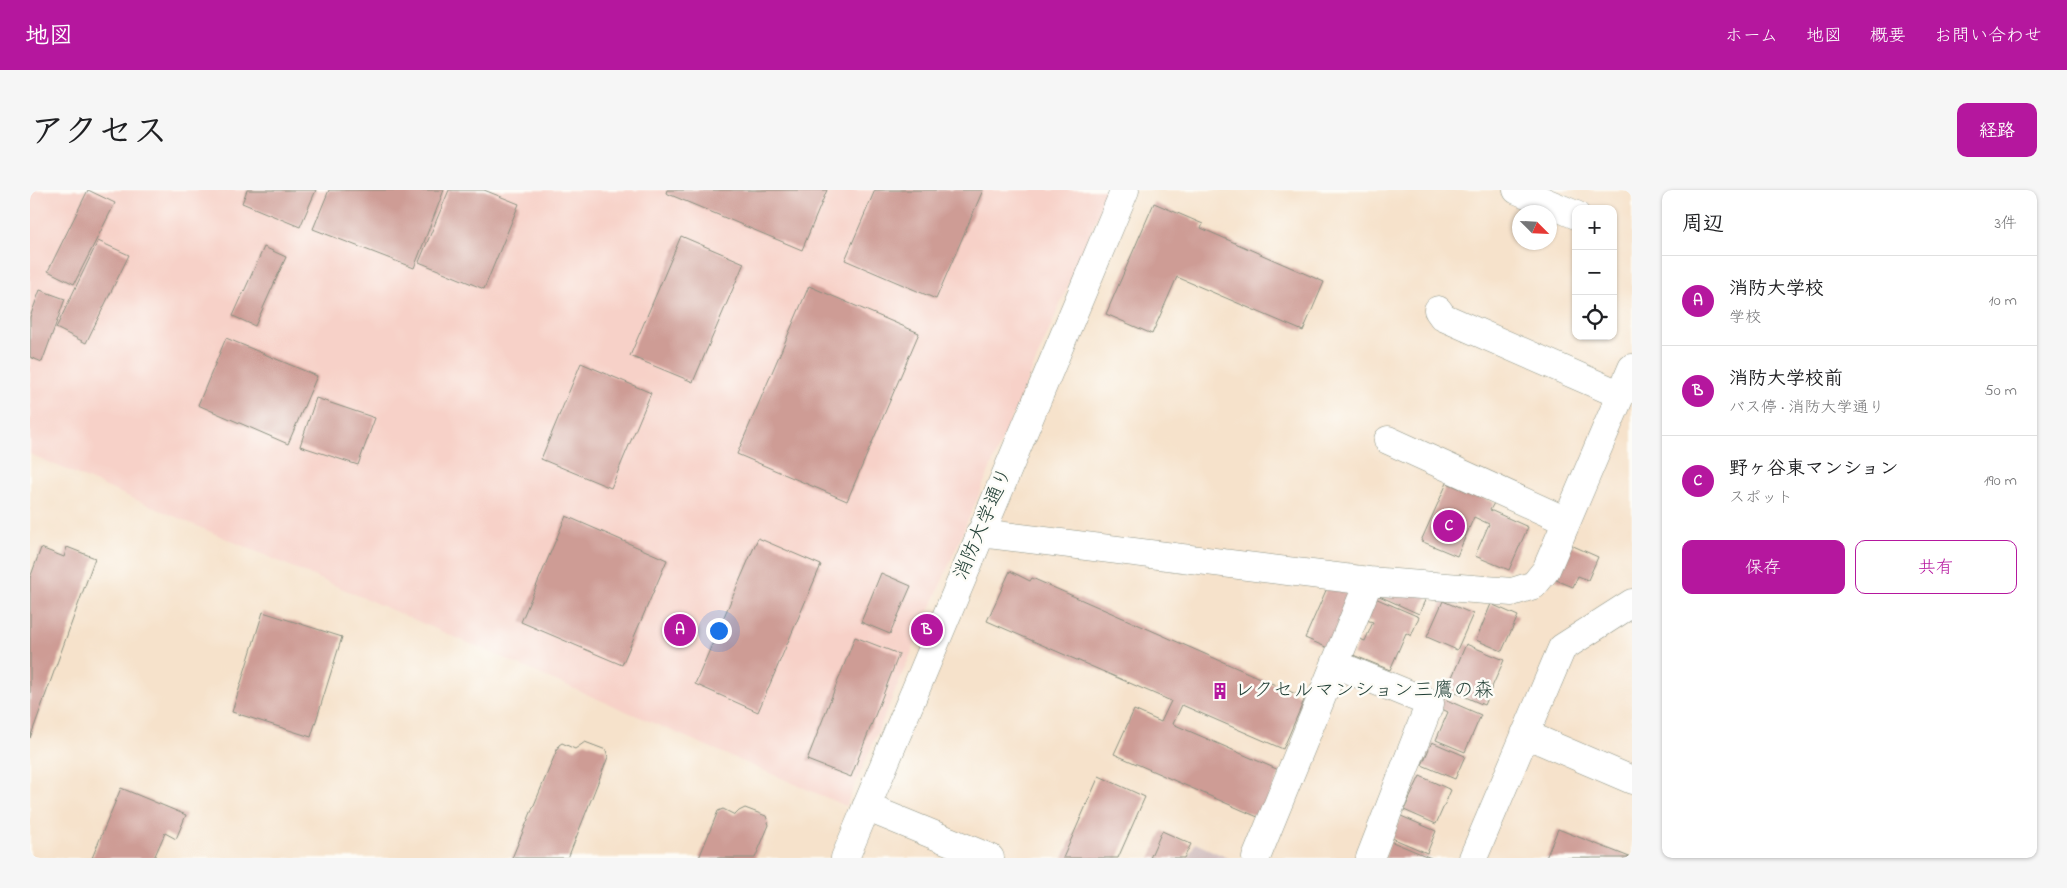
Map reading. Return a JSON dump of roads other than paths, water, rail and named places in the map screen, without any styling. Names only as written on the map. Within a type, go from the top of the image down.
[{"type":"street","name":"消防大学通り","points":[[845,858],[1125,190]]},
{"type":"street","points":[[1517,190],[1572,213]]},
{"type":"street","points":[[1438,310],[1443,317],[1621,395]]},
{"type":"street","points":[[980,533],[1369,582],[1512,592],[1534,585],[1546,570],[1632,368]]},
{"type":"street","points":[[1388,440],[1566,522]]},
{"type":"street","points":[[1256,858],[1369,582]]},
{"type":"street","points":[[1473,858],[1562,648],[1632,603]]},
{"type":"street","points":[[1335,664],[1430,703],[1370,858]]},
{"type":"street","points":[[1525,734],[1632,780]]},
{"type":"street","points":[[866,807],[990,858]]},
{"type":"place","name":"野ヶ谷東マンション","points":[[1449,526]]},
{"type":"place","name":"消防大学校","points":[[680,630]]},
{"type":"place","name":"消防大学校前","points":[[927,630]]},
{"type":"place","name":"レクセルマンション三鷹の森","points":[[1220,691]]}]
